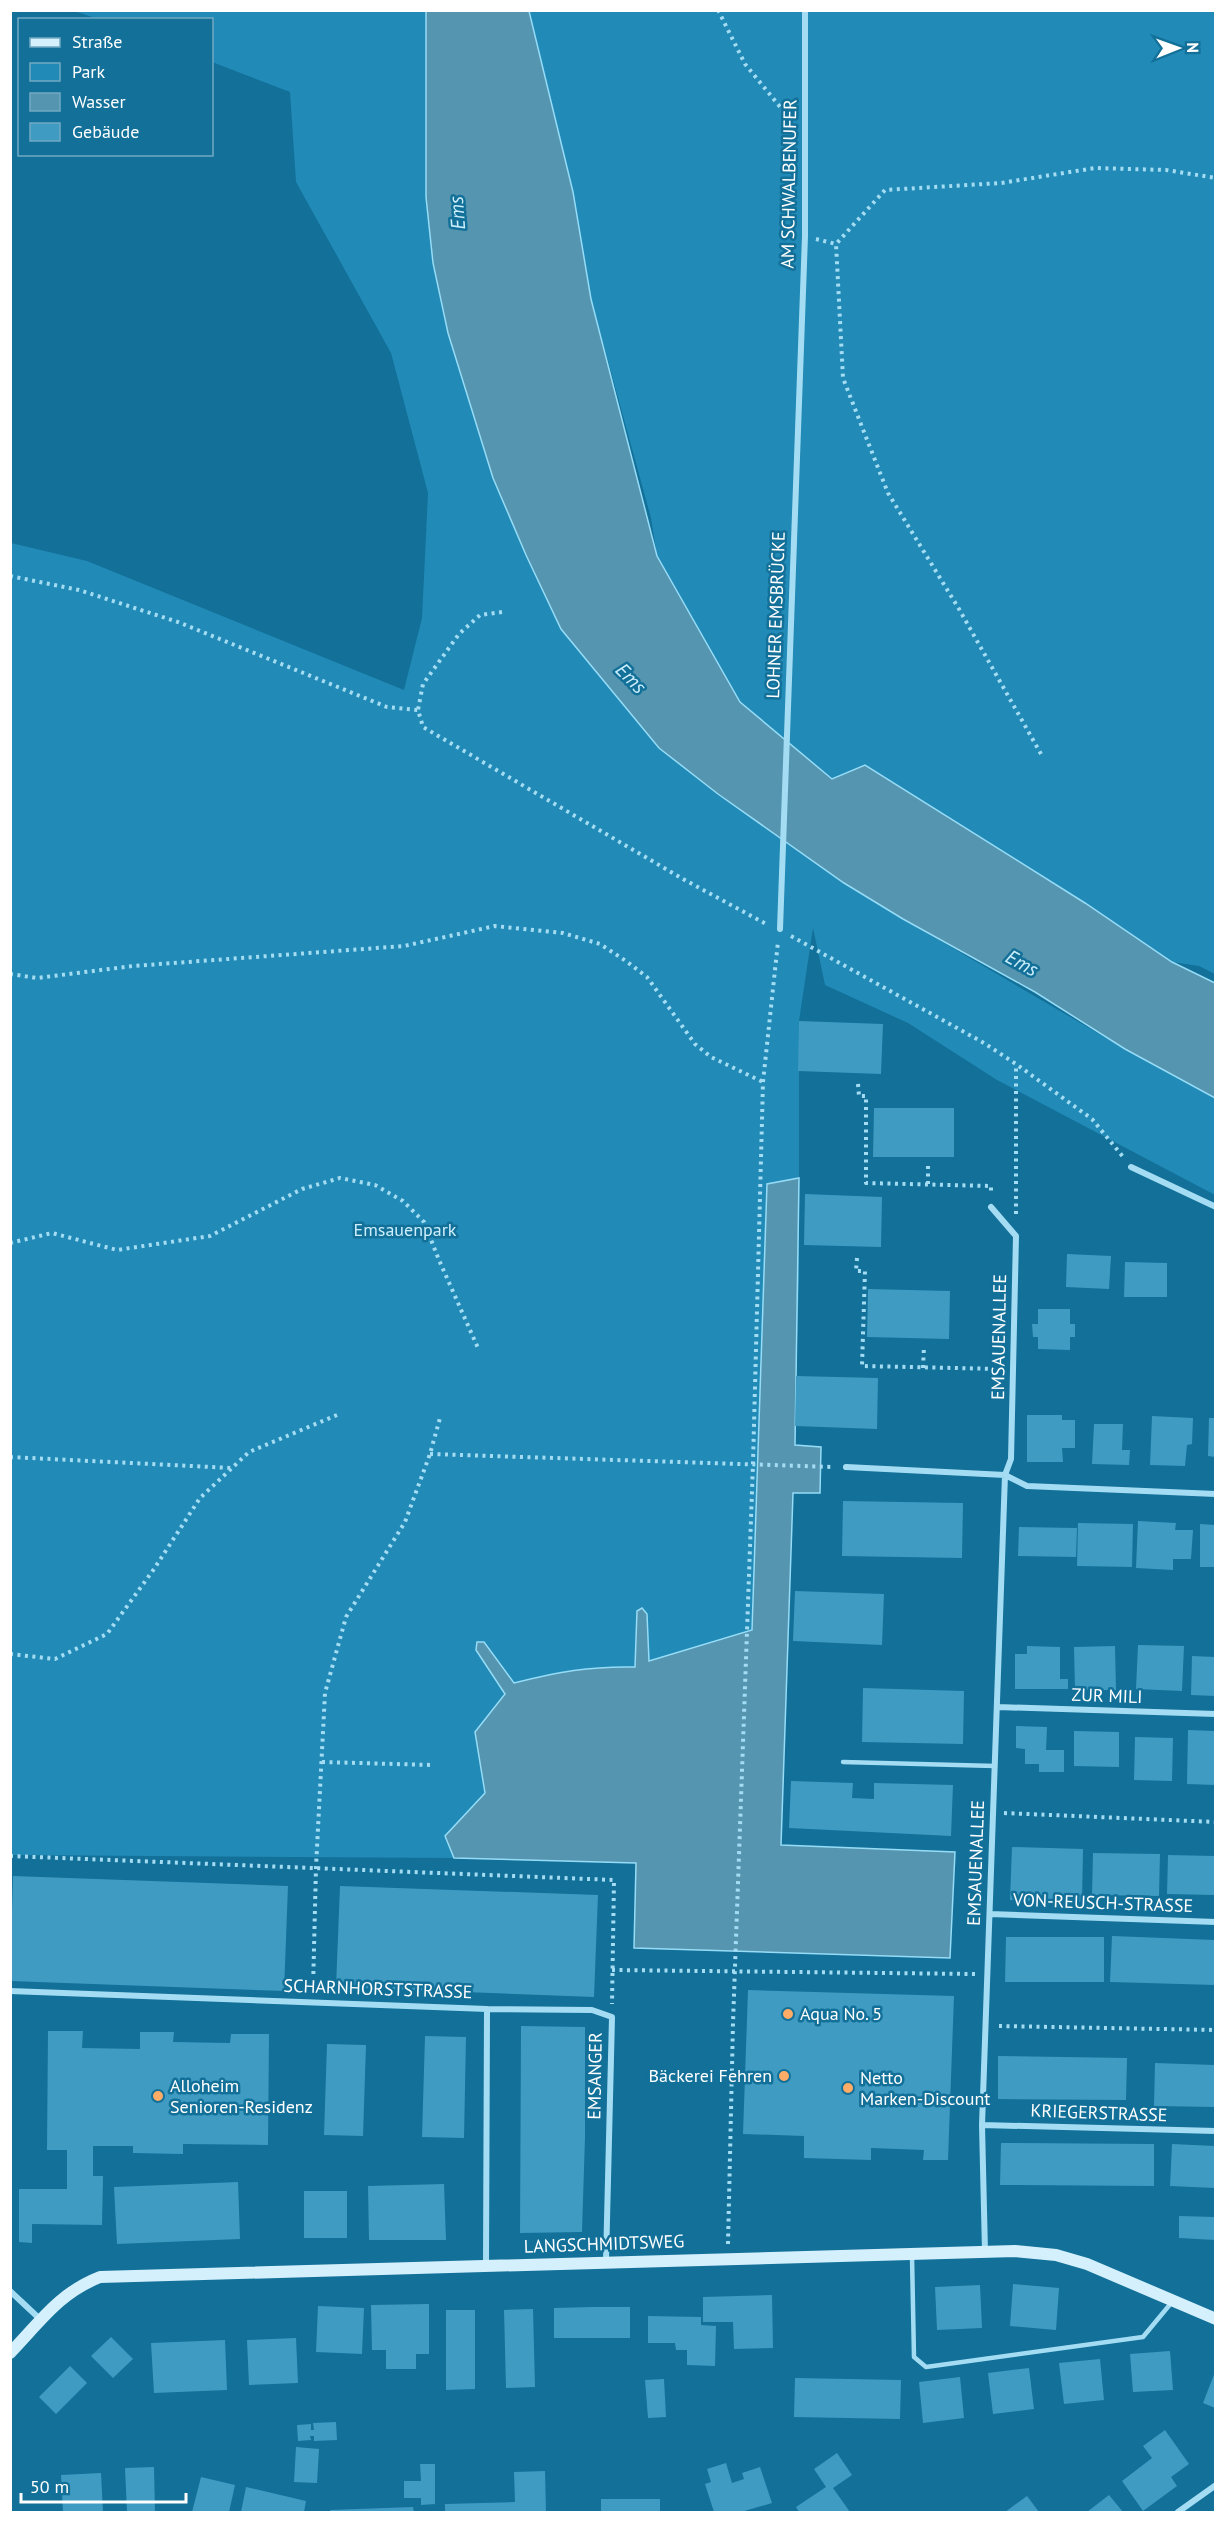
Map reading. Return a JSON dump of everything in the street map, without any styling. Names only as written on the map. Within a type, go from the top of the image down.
[{"type":"street","name":"AM SCHWALBENUFER","points":[[800,357],[806,178],[805,10]]},
{"type":"street","name":"LOHNER EMSBRÜCKE","points":[[780,929],[800,357]]},
{"type":"street","points":[[1131,1167],[1215,1207]]},
{"type":"street","points":[[991,1208],[1016,1236]]},
{"type":"street","name":"EMSAUENALLEE","points":[[985,2252],[982,2125],[1005,1474],[1011,1459],[1016,1236]]},
{"type":"street","points":[[846,1467],[1005,1474],[1027,1486],[1215,1494]]},
{"type":"street","name":"ZUR MILI","points":[[998,1707],[1215,1714]]},
{"type":"street","name":"VON-REUSCH-STRASSE","points":[[990,1914],[1215,1922]]},
{"type":"street","name":"SCHARNHORSTSTRASSE","points":[[10,1991],[487,2009],[486,2266]]},
{"type":"street","name":"EMSANGER","points":[[487,2009],[592,2010],[612,2017],[606,2261]]},
{"type":"street","name":"KRIEGERSTRASSE","points":[[982,2125],[1215,2131]]},
{"type":"street","name":"LANGSCHMIDTSWEG","points":[[10,2353],[61,2299],[78,2286],[100,2277],[606,2261],[912,2256],[1015,2251],[1056,2255],[1087,2264],[1215,2319]]},
{"type":"street","points":[[10,2291],[41,2320]]},
{"type":"street","points":[[1178,2512],[1215,2485]]},
{"type":"lane","points":[[843,1762],[995,1766]]},
{"type":"lane","points":[[912,2256],[914,2357],[926,2367],[1143,2337],[1172,2301]]},
{"type":"path","points":[[718,10],[745,64],[788,114],[792,124]]},
{"type":"path","points":[[1041,754],[959,609],[888,493],[843,378],[836,244],[885,190],[1001,183],[1095,168],[1166,170],[1215,178]]},
{"type":"path","points":[[10,576],[79,591],[178,622],[387,707],[418,710]]},
{"type":"path","points":[[502,612],[480,615],[459,634],[423,684],[418,710],[423,727],[682,879],[769,925]]},
{"type":"path","points":[[10,974],[37,978],[133,966],[404,946],[495,926],[563,933],[600,944],[626,961],[647,977],[695,1044],[711,1057],[763,1082]]},
{"type":"path","points":[[729,2259],[733,2024],[747,1631],[756,1463],[763,1082],[780,929],[984,1043],[1016,1064],[1092,1119],[1131,1167]]},
{"type":"path","points":[[1016,1064],[1016,1236]]},
{"type":"path","points":[[858,1084],[859,1096],[866,1096],[866,1183],[991,1186],[991,1208]]},
{"type":"path","points":[[928,1166],[928,1185]]},
{"type":"path","points":[[10,1243],[52,1233],[117,1250],[210,1236],[302,1190],[340,1178],[375,1185],[403,1201],[424,1222],[478,1348]]},
{"type":"path","points":[[857,1258],[856,1270],[865,1271],[862,1366],[1013,1370]]},
{"type":"path","points":[[923,1368],[924,1346]]},
{"type":"path","points":[[10,1653],[55,1659],[107,1634],[200,1498],[249,1452],[337,1415]]},
{"type":"path","points":[[313,2002],[316,1867],[325,1693],[346,1617],[405,1522],[430,1454],[440,1418]]},
{"type":"path","points":[[430,1454],[756,1463],[821,1467]]},
{"type":"path","points":[[10,1456],[232,1468]]},
{"type":"path","points":[[322,1762],[432,1765]]},
{"type":"path","points":[[992,1812],[1215,1822]]},
{"type":"path","points":[[10,1856],[614,1880],[612,2017]]},
{"type":"path","points":[[612,1970],[988,1975]]},
{"type":"path","points":[[986,2025],[1215,2030]]},
{"type":"green space","name":"Emsauenpark","points":[[74,11],[426,11],[426,192],[433,263],[448,333],[493,478],[526,555],[718,794],[844,883],[1125,1049],[1215,1098],[1215,1195],[997,1080],[908,1023],[825,985],[813,928],[799,1021],[799,1283],[781,1845],[955,1852],[950,1958],[634,1948],[636,1863],[454,1858],[11,1855],[11,543],[87,561],[404,690],[422,618],[428,493],[391,353],[296,182],[290,92],[213,62],[213,18],[95,18]]},
{"type":"green space","points":[[529,11],[1215,11],[1215,974],[1199,966],[1172,962],[1085,903],[832,779],[740,702],[657,556],[651,518],[591,299],[573,192]]},
{"type":"water","name":"Ems","points":[[426,11],[529,11],[573,192],[591,299],[657,556],[740,702],[832,779],[865,765],[1085,903],[1172,962],[1215,983],[1215,1098],[1125,1049],[1035,992],[903,919],[844,883],[718,794],[659,748],[561,629],[493,478],[448,333],[433,263],[426,197]]},
{"type":"water","points":[[799,1178],[795,1445],[821,1447],[820,1493],[793,1493],[781,1845],[955,1852],[950,1958],[634,1948],[636,1863],[454,1858],[445,1836],[485,1793],[475,1732],[505,1694],[476,1650],[477,1642],[484,1642],[514,1683],[574,1670],[635,1667],[637,1611],[642,1608],[647,1614],[649,1661],[752,1630],[767,1184]]},
{"type":"building","points":[[799,1021],[883,1024],[881,1074],[798,1071]]},
{"type":"building","points":[[874,1108],[954,1108],[954,1157],[873,1157]]},
{"type":"building","points":[[805,1194],[882,1197],[881,1247],[804,1245]]},
{"type":"building","points":[[1067,1254],[1111,1256],[1109,1289],[1066,1287]]},
{"type":"building","points":[[1125,1262],[1167,1263],[1167,1297],[1124,1297]]},
{"type":"building","points":[[868,1289],[950,1291],[949,1339],[867,1337]]},
{"type":"building","points":[[1038,1309],[1070,1309],[1070,1324],[1075,1324],[1075,1337],[1070,1337],[1070,1350],[1038,1349],[1038,1337],[1033,1337],[1032,1324],[1038,1324]]},
{"type":"building","points":[[796,1376],[878,1378],[877,1429],[795,1426]]},
{"type":"building","points":[[1027,1415],[1062,1415],[1062,1420],[1075,1420],[1075,1448],[1062,1448],[1063,1462],[1027,1462]]},
{"type":"building","points":[[1152,1416],[1193,1418],[1192,1444],[1187,1445],[1185,1466],[1150,1465]]},
{"type":"building","points":[[1209,1418],[1215,1418],[1215,1457],[1208,1456]]},
{"type":"building","points":[[1094,1424],[1123,1424],[1122,1450],[1130,1450],[1129,1465],[1092,1464]]},
{"type":"building","points":[[843,1501],[963,1503],[962,1558],[842,1556]]},
{"type":"building","points":[[1138,1521],[1176,1523],[1175,1530],[1193,1530],[1191,1559],[1173,1559],[1173,1570],[1136,1568]]},
{"type":"building","points":[[1078,1523],[1133,1524],[1132,1567],[1077,1566]]},
{"type":"building","points":[[1200,1524],[1215,1525],[1215,1567],[1200,1567]]},
{"type":"building","points":[[1019,1527],[1077,1528],[1076,1557],[1018,1556]]},
{"type":"building","points":[[795,1591],[884,1594],[882,1645],[793,1641]]},
{"type":"building","points":[[1138,1645],[1184,1646],[1182,1691],[1136,1689]]},
{"type":"building","points":[[1027,1646],[1060,1647],[1060,1679],[1068,1679],[1068,1689],[1015,1689],[1015,1654],[1027,1654]]},
{"type":"building","points":[[1115,1646],[1116,1690],[1075,1690],[1074,1647]]},
{"type":"building","points":[[1192,1656],[1215,1657],[1215,1696],[1191,1695]]},
{"type":"building","points":[[863,1688],[964,1691],[963,1744],[862,1742]]},
{"type":"building","points":[[1016,1726],[1047,1727],[1046,1750],[1064,1750],[1064,1772],[1039,1772],[1039,1764],[1025,1764],[1025,1749],[1016,1748]]},
{"type":"building","points":[[1188,1730],[1215,1731],[1215,1785],[1187,1784]]},
{"type":"building","points":[[1074,1731],[1119,1732],[1119,1767],[1074,1766]]},
{"type":"building","points":[[1135,1737],[1173,1738],[1172,1781],[1134,1780]]},
{"type":"building","points":[[791,1781],[853,1783],[852,1798],[874,1799],[874,1783],[953,1785],[951,1836],[789,1828]]},
{"type":"building","points":[[1012,1847],[1083,1849],[1082,1902],[1010,1900]]},
{"type":"building","points":[[1093,1853],[1160,1854],[1159,1896],[1092,1895]]},
{"type":"building","points":[[1168,1855],[1215,1856],[1215,1895],[1167,1894]]},
{"type":"building","points":[[13,1876],[288,1886],[284,1991],[10,1981]]},
{"type":"building","points":[[340,1886],[598,1895],[594,1997],[336,1987]]},
{"type":"building","points":[[1112,1936],[1215,1940],[1215,1985],[1110,1982]]},
{"type":"building","points":[[1006,1937],[1104,1937],[1104,1982],[1005,1982]]},
{"type":"building","points":[[748,1990],[954,1996],[948,2160],[923,2160],[924,2150],[871,2148],[871,2160],[804,2158],[804,2136],[743,2134]]},
{"type":"building","points":[[521,2026],[585,2027],[582,2232],[520,2233]]},
{"type":"building","name":"Alloheim Senioren-Residenz","points":[[48,2031],[83,2031],[82,2048],[140,2049],[140,2032],[174,2032],[173,2042],[230,2043],[231,2034],[269,2034],[268,2145],[183,2144],[183,2154],[133,2153],[133,2146],[93,2146],[93,2176],[103,2176],[102,2225],[32,2224],[32,2243],[19,2242],[19,2189],[67,2189],[67,2150],[47,2150]]},
{"type":"building","points":[[425,2036],[466,2037],[464,2138],[422,2137]]},
{"type":"building","points":[[327,2044],[366,2045],[363,2136],[324,2135]]},
{"type":"building","points":[[998,2056],[1127,2058],[1126,2100],[998,2099]]},
{"type":"building","points":[[1155,2063],[1215,2065],[1215,2107],[1154,2106]]},
{"type":"building","points":[[1001,2143],[1154,2144],[1154,2186],[1000,2185]]},
{"type":"building","points":[[1172,2144],[1215,2146],[1215,2188],[1170,2186]]},
{"type":"building","points":[[238,2182],[240,2239],[117,2244],[114,2187]]},
{"type":"building","points":[[444,2184],[446,2240],[369,2240],[368,2186]]},
{"type":"building","points":[[304,2191],[347,2191],[347,2238],[304,2238]]},
{"type":"building","points":[[1179,2216],[1215,2217],[1215,2240],[1179,2238]]},
{"type":"building","points":[[1013,2284],[1059,2288],[1056,2330],[1010,2326]]},
{"type":"building","points":[[980,2285],[982,2328],[937,2330],[935,2287]]},
{"type":"building","points":[[772,2295],[773,2348],[734,2349],[733,2322],[703,2322],[703,2297]]},
{"type":"building","points":[[429,2304],[429,2354],[416,2354],[416,2369],[386,2369],[386,2350],[372,2350],[371,2305]]},
{"type":"building","points":[[318,2306],[364,2308],[362,2354],[316,2352]]},
{"type":"building","points":[[630,2307],[630,2338],[554,2338],[554,2308]]},
{"type":"building","points":[[533,2309],[535,2387],[506,2388],[504,2310]]},
{"type":"building","points":[[446,2310],[475,2310],[475,2389],[446,2390]]},
{"type":"building","points":[[648,2316],[701,2317],[701,2325],[716,2326],[715,2366],[687,2365],[687,2350],[676,2350],[675,2343],[648,2343]]},
{"type":"building","points":[[111,2337],[133,2359],[113,2378],[91,2356]]},
{"type":"building","points":[[296,2338],[298,2383],[249,2385],[247,2340]]},
{"type":"building","points":[[225,2340],[227,2390],[154,2393],[151,2343]]},
{"type":"building","points":[[1170,2351],[1173,2390],[1133,2392],[1130,2354]]},
{"type":"building","points":[[1100,2359],[1104,2400],[1064,2404],[1059,2363]]},
{"type":"building","points":[[70,2366],[87,2383],[56,2414],[39,2397]]},
{"type":"building","points":[[1029,2368],[1034,2409],[993,2414],[988,2373]]},
{"type":"building","points":[[1215,2372],[1215,2408],[1203,2403]]},
{"type":"building","points":[[960,2377],[964,2418],[923,2423],[919,2382]]},
{"type":"building","points":[[795,2378],[901,2380],[900,2419],[794,2417]]},
{"type":"building","points":[[664,2379],[666,2417],[648,2418],[645,2380]]},
{"type":"building","points":[[336,2422],[337,2440],[314,2441],[314,2436],[310,2436],[311,2440],[298,2441],[297,2425],[311,2424],[311,2430],[314,2430],[313,2423]]},
{"type":"building","points":[[1165,2430],[1189,2464],[1171,2477],[1177,2486],[1143,2511],[1122,2481],[1152,2458],[1143,2446]]},
{"type":"building","points":[[296,2447],[319,2449],[317,2483],[294,2482]]},
{"type":"building","points":[[837,2453],[852,2475],[833,2488],[850,2512],[799,2512],[796,2507],[826,2487],[814,2469]]},
{"type":"building","points":[[726,2463],[732,2483],[744,2479],[742,2473],[760,2467],[772,2503],[741,2512],[714,2512],[705,2484],[711,2482],[707,2469]]},
{"type":"building","points":[[420,2464],[435,2464],[435,2504],[421,2505],[421,2498],[404,2498],[404,2481],[421,2481]]},
{"type":"building","points":[[154,2467],[155,2512],[127,2512],[125,2468]]},
{"type":"building","points":[[545,2471],[546,2512],[445,2512],[445,2504],[515,2502],[514,2472]]},
{"type":"building","points":[[101,2473],[103,2512],[63,2512],[61,2475]]},
{"type":"building","points":[[201,2477],[235,2485],[229,2512],[192,2512]]},
{"type":"building","points":[[246,2487],[306,2501],[304,2512],[241,2512]]},
{"type":"building","points":[[1109,2495],[1123,2512],[1087,2512]]},
{"type":"building","points":[[1027,2496],[1039,2512],[1005,2512]]},
{"type":"building","points":[[601,2499],[660,2499],[660,2512],[601,2512]]},
{"type":"building","points":[[413,2507],[414,2512],[331,2512],[330,2510]]},
{"type":"place","name":"Aqua No. 5","points":[[788,2014]]},
{"type":"place","name":"Bäckerei Fehren","points":[[784,2076]]},
{"type":"place","name":"Netto Marken-Discount","points":[[848,2088]]},
{"type":"place","name":"Alloheim Senioren-Residenz","points":[[158,2096]]}]
